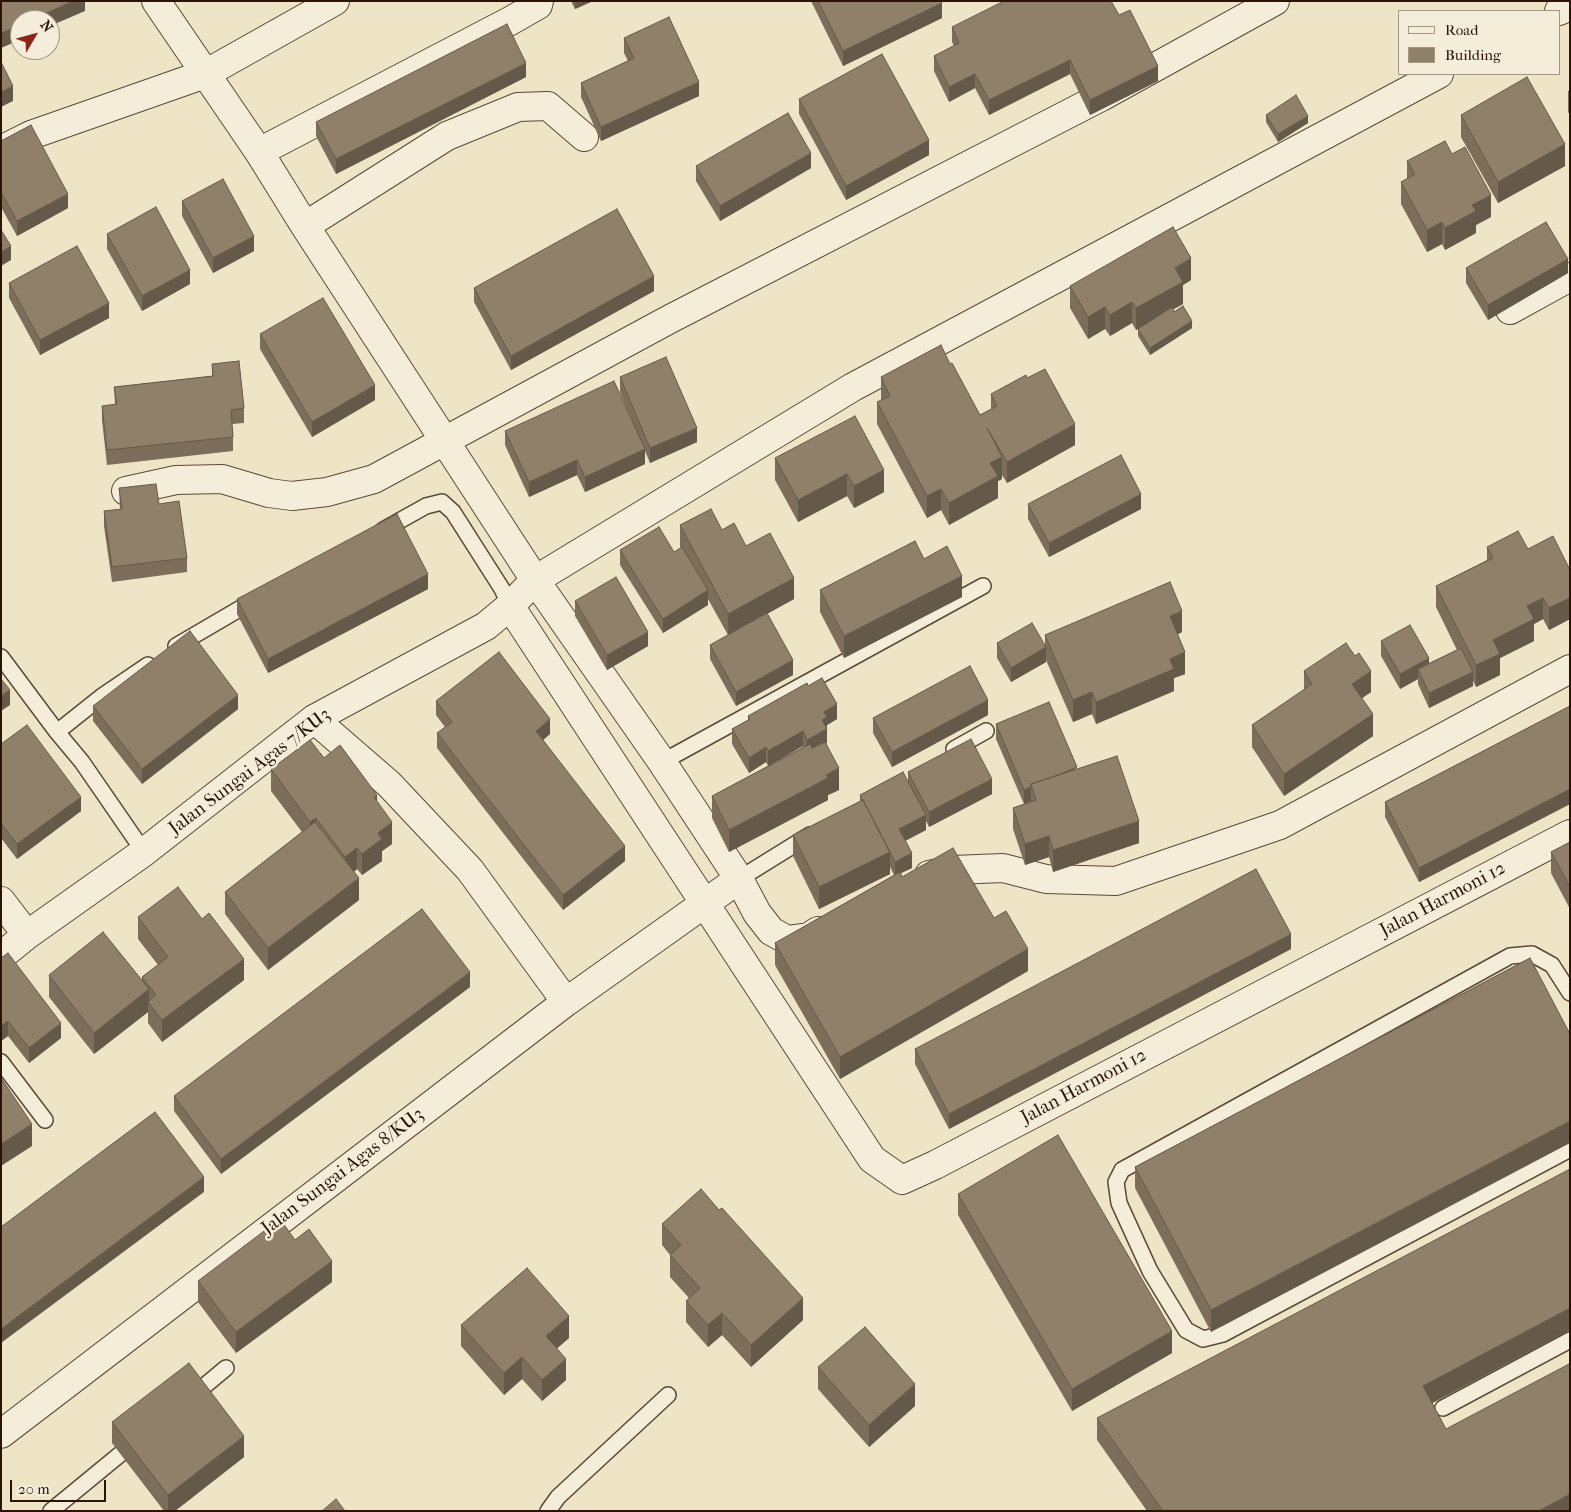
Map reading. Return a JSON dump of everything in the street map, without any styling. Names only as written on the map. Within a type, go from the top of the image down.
[{"type":"street","points":[[156,1],[259,152],[535,580],[662,762],[739,879],[757,913],[771,931],[787,940],[809,937],[842,917]]},
{"type":"street","points":[[1,150],[31,135],[205,74],[335,1]]},
{"type":"street","points":[[259,152],[510,21],[538,4],[539,1]]},
{"type":"street","points":[[126,491],[176,480],[222,479],[269,492],[292,496],[327,492],[374,479],[670,319],[1101,97],[1275,1]]},
{"type":"street","name":"Jalan Sungai Agas 7/KU3","points":[[1,956],[26,935],[144,852],[314,719],[486,626],[510,606],[535,580],[853,387],[1437,75]]},
{"type":"street","points":[[305,226],[447,136],[518,106],[548,106],[584,137]]},
{"type":"street","points":[[1510,310],[1570,277]]},
{"type":"street","points":[[510,606],[704,902]]},
{"type":"street","points":[[908,880],[953,870],[1003,868],[1046,879],[1116,881],[1280,825],[1570,669]]},
{"type":"street","points":[[314,719],[389,784],[470,870],[566,1002]]},
{"type":"street","name":"Jalan Harmoni 12","points":[[704,902],[872,1159],[902,1180],[935,1165],[1570,834]]},
{"type":"street","name":"Jalan Sungai Agas 8/KU3","points":[[1,1434],[566,1002],[704,902],[739,879]]},
{"type":"street","points":[[1,901],[26,935]]},
{"type":"lane","points":[[366,539],[426,506],[442,502],[453,512],[502,589],[510,606]]},
{"type":"lane","points":[[662,762],[983,586]]},
{"type":"lane","points":[[57,732],[101,697],[187,638],[263,596]]},
{"type":"lane","points":[[1,657],[82,762],[144,852]]},
{"type":"lane","points":[[945,754],[986,731]]},
{"type":"lane","points":[[739,879],[824,826]]},
{"type":"lane","points":[[1570,993],[1552,965],[1532,954],[1510,956],[1122,1170],[1116,1182],[1119,1203],[1150,1271],[1186,1330],[1203,1339],[1223,1334],[1570,1149]]},
{"type":"lane","points":[[1,1062],[45,1120]]},
{"type":"lane","points":[[1443,1408],[1570,1340]]},
{"type":"lane","points":[[180,1406],[226,1368]]},
{"type":"lane","points":[[548,1511],[558,1497],[668,1395]]},
{"type":"lane","points":[[51,1511],[150,1430]]},
{"type":"building","points":[[1,1],[73,1],[53,10],[10,10],[10,29],[1,33]]},
{"type":"building","points":[[818,1],[941,1],[942,3],[843,51]]},
{"type":"building","points":[[1004,1],[1111,1],[1119,15],[1130,10],[1158,66],[1090,100],[1070,60],[989,100],[975,74],[949,87],[934,56],[959,43],[952,27]]},
{"type":"building","points":[[669,17],[699,82],[601,127],[581,83],[634,58],[624,38]]},
{"type":"building","points":[[507,24],[526,63],[336,159],[316,122]]},
{"type":"building","points":[[882,54],[929,140],[846,186],[799,99]]},
{"type":"building","points":[[1,62],[13,86],[1,92]]},
{"type":"building","points":[[1527,77],[1565,144],[1498,182],[1461,115]]},
{"type":"building","points":[[1296,95],[1308,116],[1278,134],[1266,115]]},
{"type":"building","points":[[788,113],[811,153],[720,206],[696,166]]},
{"type":"building","points":[[31,125],[68,194],[17,221],[1,192],[1,141]]},
{"type":"building","points":[[1445,141],[1452,154],[1465,147],[1491,195],[1472,205],[1476,211],[1445,228],[1442,222],[1427,230],[1401,182],[1415,174],[1407,161]]},
{"type":"building","points":[[223,179],[254,236],[213,258],[182,201]]},
{"type":"building","points":[[156,207],[190,270],[142,296],[107,234]]},
{"type":"building","points":[[617,209],[654,276],[511,356],[474,288]]},
{"type":"building","points":[[1546,222],[1568,259],[1488,305],[1466,268]]},
{"type":"building","points":[[1173,227],[1191,258],[1175,268],[1183,282],[1136,308],[1132,302],[1110,315],[1105,307],[1088,317],[1070,286]]},
{"type":"building","points":[[1,230],[11,246],[1,252]]},
{"type":"building","points":[[77,246],[109,303],[40,340],[9,283]]},
{"type":"building","points":[[323,298],[375,385],[312,422],[260,334]]},
{"type":"building","points":[[1183,306],[1192,321],[1150,348],[1138,329],[1172,307],[1174,312]]},
{"type":"building","points":[[941,345],[980,415],[997,406],[991,394],[1026,375],[1027,378],[1045,369],[1075,424],[1007,462],[987,428],[1002,457],[990,463],[998,476],[949,503],[941,489],[927,496],[877,402],[890,396],[881,377]]},
{"type":"building","points":[[666,357],[697,428],[650,448],[620,377]]},
{"type":"building","points":[[239,361],[244,408],[231,410],[233,437],[107,450],[102,406],[117,404],[114,387],[213,376],[212,364]]},
{"type":"building","points":[[614,381],[645,449],[585,477],[577,460],[529,482],[505,431]]},
{"type":"building","points":[[855,416],[884,470],[854,486],[847,474],[798,500],[775,458]]},
{"type":"building","points":[[1121,455],[1141,494],[1049,543],[1028,504]]},
{"type":"building","points":[[156,484],[159,504],[179,501],[187,558],[112,567],[104,511],[122,509],[119,488]]},
{"type":"building","points":[[711,509],[722,530],[734,523],[746,546],[770,533],[794,578],[728,614],[680,525]]},
{"type":"building","points":[[397,514],[428,574],[268,659],[237,599]]},
{"type":"building","points":[[659,527],[674,552],[682,547],[708,590],[663,619],[620,550]]},
{"type":"building","points":[[1518,531],[1528,549],[1553,536],[1570,570],[1570,598],[1549,608],[1543,598],[1527,606],[1534,619],[1493,640],[1500,654],[1476,665],[1436,586],[1493,558],[1487,547]]},
{"type":"building","points":[[915,541],[924,559],[947,546],[962,576],[844,636],[820,590]]},
{"type":"building","points":[[616,577],[648,632],[607,655],[575,601]]},
{"type":"building","points":[[1170,582],[1182,611],[1170,616],[1185,652],[1170,659],[1174,669],[1096,702],[1092,692],[1073,700],[1045,635]]},
{"type":"building","points":[[767,613],[793,660],[736,692],[710,645]]},
{"type":"building","points":[[1032,623],[1046,647],[1011,668],[997,643]]},
{"type":"building","points":[[1410,625],[1429,658],[1400,674],[1381,641]]},
{"type":"building","points":[[190,631],[238,695],[142,769],[93,706]]},
{"type":"building","points":[[1346,643],[1355,656],[1359,653],[1371,671],[1352,684],[1373,714],[1284,774],[1252,725],[1312,684],[1304,671]]},
{"type":"building","points":[[1461,648],[1473,672],[1429,693],[1418,669]]},
{"type":"building","points":[[499,652],[550,719],[536,731],[625,846],[563,895],[437,733],[452,722],[436,701]]},
{"type":"building","points":[[970,666],[988,700],[892,752],[873,718]]},
{"type":"building","points":[[822,678],[837,704],[824,712],[827,717],[822,720],[827,729],[807,740],[803,731],[768,751],[766,747],[749,758],[732,729],[750,719],[748,716],[807,683],[808,686]]},
{"type":"building","points":[[1,679],[10,690],[1,696]]},
{"type":"building","points":[[1049,702],[1077,767],[1031,784],[1031,787],[1024,790],[996,724]]},
{"type":"building","points":[[1570,706],[1570,789],[1419,868],[1385,802]]},
{"type":"building","points":[[27,725],[81,797],[17,844],[1,823],[1,744]]},
{"type":"building","points":[[971,739],[992,779],[929,812],[908,772]]},
{"type":"building","points":[[310,740],[324,758],[340,745],[377,795],[374,797],[392,822],[378,833],[382,839],[362,854],[357,848],[345,857],[316,818],[310,822],[271,769]]},
{"type":"building","points":[[825,742],[839,768],[826,775],[828,778],[729,830],[712,796],[810,744],[812,748]]},
{"type":"building","points":[[1117,756],[1139,821],[1053,850],[1049,836],[1025,844],[1013,808],[1036,800],[1031,784]]},
{"type":"building","points":[[903,772],[926,815],[899,829],[912,853],[895,862],[860,795]]},
{"type":"building","points":[[863,800],[890,852],[819,887],[793,835]]},
{"type":"building","points":[[315,822],[359,878],[268,948],[225,892]]},
{"type":"building","points":[[1570,842],[1570,887],[1551,852]]},
{"type":"building","points":[[953,848],[994,918],[1006,911],[1028,949],[840,1057],[775,943],[900,872],[902,877]]},
{"type":"building","points":[[1256,869],[1291,934],[949,1114],[915,1049]]},
{"type":"building","points":[[178,887],[202,919],[209,913],[244,959],[162,1020],[148,1002],[156,995],[142,977],[168,957],[138,917]]},
{"type":"building","points":[[422,909],[470,972],[221,1159],[174,1096]]},
{"type":"building","points":[[103,932],[149,989],[94,1033],[49,975]]},
{"type":"building","points":[[8,953],[61,1023],[29,1048],[8,1021],[1,1026],[1,958]]},
{"type":"building","points":[[1530,958],[1570,1034],[1570,1121],[1211,1310],[1135,1167]]},
{"type":"building","points":[[1,1078],[32,1124],[1,1144]]},
{"type":"building","points":[[155,1112],[204,1177],[1,1329],[1,1227]]},
{"type":"building","points":[[1058,1135],[1172,1331],[1072,1389],[958,1194]]},
{"type":"building","points":[[1570,1169],[1570,1308],[1423,1386],[1446,1429],[1569,1364],[1570,1494],[1539,1511],[1163,1511],[1097,1418]]},
{"type":"building","points":[[701,1189],[719,1210],[722,1208],[803,1298],[751,1345],[722,1313],[708,1325],[686,1301],[700,1288],[670,1255],[681,1245],[662,1224]]},
{"type":"building","points":[[280,1219],[295,1240],[309,1229],[332,1261],[236,1332],[198,1281]]},
{"type":"building","points":[[527,1268],[569,1316],[546,1336],[566,1359],[542,1380],[522,1357],[504,1373],[461,1325]]},
{"type":"building","points":[[865,1327],[915,1384],[869,1425],[818,1367]]},
{"type":"building","points":[[189,1363],[244,1436],[168,1495],[112,1422]]},
{"type":"building","points":[[336,1499],[345,1511],[322,1511]]}]
